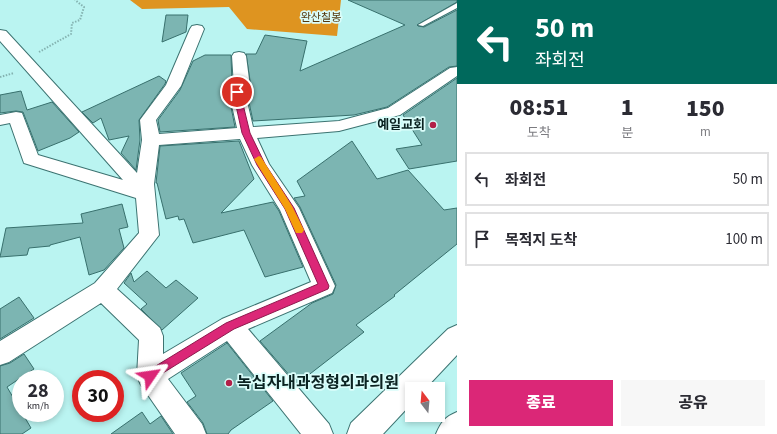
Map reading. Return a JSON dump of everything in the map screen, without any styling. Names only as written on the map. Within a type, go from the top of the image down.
[{"type":"street","points":[[0,354],[103,290],[149,235],[145,184],[151,140],[148,120],[173,86],[197,29]]},
{"type":"street","points":[[1,34],[27,65],[146,194]]},
{"type":"street","points":[[150,376],[230,326],[324,286],[289,208],[261,165],[246,133],[237,92],[242,87],[239,56]]},
{"type":"street","points":[[151,140],[339,126],[394,112],[456,71]]},
{"type":"street","points":[[0,120],[16,117],[30,159],[146,194]]},
{"type":"street","points":[[103,290],[151,336],[150,376],[192,434]]},
{"type":"street","points":[[230,326],[319,434]]},
{"type":"street","points":[[362,434],[457,337]]},
{"type":"street","points":[[451,434],[457,427]]},
{"type":"lane","points":[[421,25],[457,6]]},
{"type":"path","points":[[27,65],[38,53],[71,34],[72,23],[80,20],[84,7],[75,0]]},
{"type":"green space","name":"완산칠봉","points":[[130,0],[341,0],[337,36],[247,29],[229,7],[142,9]]},
{"type":"building","points":[[348,0],[457,0],[457,2],[417,25],[424,27],[457,10],[457,66],[449,67],[387,107],[354,115],[253,121],[247,93],[251,87],[246,54],[256,54],[265,35],[307,41],[300,71],[405,25]]},
{"type":"building","points":[[166,15],[188,15],[186,32],[162,42]]},
{"type":"building","points":[[205,55],[231,55],[232,86],[228,92],[235,127],[160,132],[158,120],[180,90],[193,61]]},
{"type":"building","points":[[159,76],[166,81],[165,84],[139,120],[140,140],[136,170],[121,153],[129,136],[109,140],[101,118],[93,123],[82,112]]},
{"type":"building","name":"예일교회","points":[[457,78],[457,161],[409,169],[396,149],[422,145],[403,115]]},
{"type":"building","points":[[21,91],[27,110],[52,102],[79,132],[70,138],[38,151],[23,112],[16,111],[0,113],[0,95]]},
{"type":"building","points":[[239,141],[254,179],[221,213],[273,202],[279,211],[303,267],[265,277],[244,230],[193,243],[184,219],[179,220],[178,216],[166,219],[156,183],[160,146]]},
{"type":"building","points":[[352,141],[377,179],[408,170],[444,210],[457,208],[457,244],[394,295],[395,296],[356,325],[364,332],[297,384],[260,341],[312,303],[333,294],[336,285],[300,207],[294,198],[305,196],[297,181]]},
{"type":"building","points":[[122,204],[128,227],[119,229],[124,248],[104,270],[89,275],[80,237],[50,246],[29,248],[27,255],[0,257],[6,228],[83,223],[81,214]]},
{"type":"building","points":[[147,271],[166,288],[176,280],[198,298],[162,330],[141,309],[147,304],[124,283],[131,273],[134,282]]},
{"type":"building","points":[[19,297],[34,318],[0,339],[0,309]]},
{"type":"building","name":"녹십자내과정형외과의원","points":[[227,343],[273,401],[231,430],[228,434],[207,434],[203,423],[187,402],[196,396],[181,373]]},
{"type":"building","points":[[24,354],[34,369],[12,370],[12,384],[7,387],[12,396],[12,422],[27,422],[31,428],[22,434],[0,434],[0,366],[10,363]]},
{"type":"building","points":[[142,412],[150,424],[161,416],[173,434],[111,434]]},
{"type":"slow traffic","points":[[259,159],[261,165],[289,208],[299,230]]},
{"type":"place","name":"예일교회","points":[[433,125]]},
{"type":"place","name":"녹십자내과정형외과의원","points":[[229,383]]},
{"type":"route","points":[[150,376],[230,326],[324,286],[289,208],[261,165],[246,133],[237,92]]}]
